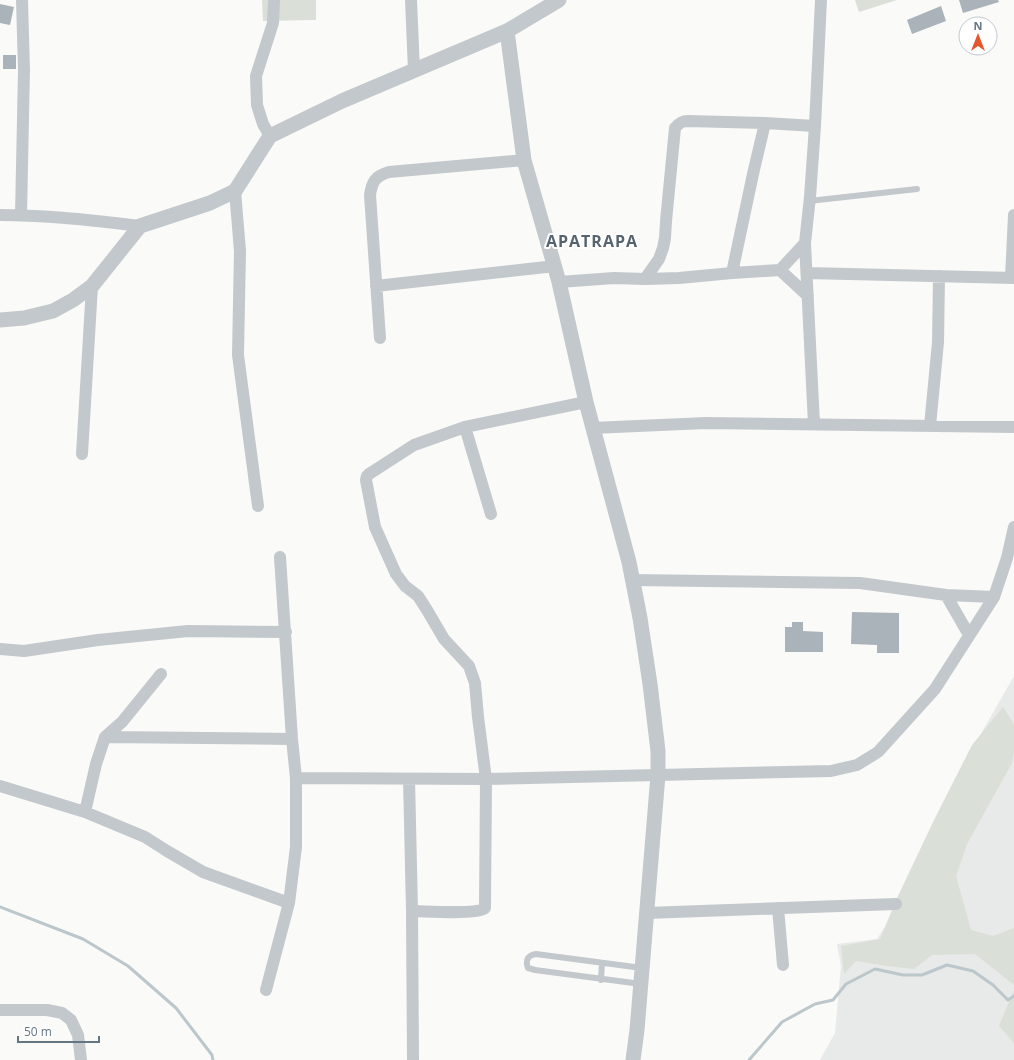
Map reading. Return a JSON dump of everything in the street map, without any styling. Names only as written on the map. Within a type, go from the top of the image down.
[{"type":"street","points":[[21,215],[24,70],[22,0]]},
{"type":"street","points":[[270,136],[263,124],[257,105],[256,76],[272,23],[274,0]]},
{"type":"street","points":[[411,0],[414,71]]},
{"type":"street","points":[[0,215],[97,220],[140,226],[210,203],[234,191],[270,136],[342,101],[507,31],[559,0]]},
{"type":"street","points":[[814,424],[805,243],[815,126],[821,0]]},
{"type":"street","points":[[507,31],[524,160],[555,266],[592,428],[629,562],[640,618],[650,684],[658,751],[658,775],[641,984],[633,1060]]},
{"type":"street","points":[[645,279],[663,248],[675,128],[679,124],[683,121],[688,121],[815,126]]},
{"type":"street","points":[[732,273],[765,123]]},
{"type":"street","points":[[380,338],[370,195],[371,186],[375,180],[381,174],[389,172],[524,160]]},
{"type":"street","points":[[234,191],[240,251],[238,355],[258,506]]},
{"type":"street","points":[[807,273],[1012,278],[1014,215]]},
{"type":"street","points":[[0,320],[24,318],[53,311],[73,300],[92,286],[140,226]]},
{"type":"street","points":[[559,282],[614,278],[679,278],[780,270],[805,243]]},
{"type":"street","points":[[376,286],[555,266]]},
{"type":"street","points":[[780,270],[808,296]]},
{"type":"street","points":[[930,426],[938,342],[939,276]]},
{"type":"street","points":[[82,454],[92,286]]},
{"type":"street","points":[[412,911],[460,912],[482,910],[485,908],[486,779],[475,683],[469,666],[444,638],[418,596],[405,586],[396,574],[375,527],[366,480],[367,476],[414,445],[465,427],[586,402]]},
{"type":"street","points":[[592,428],[706,422],[1014,427]]},
{"type":"street","points":[[465,427],[491,514]]},
{"type":"street","points":[[296,778],[486,779],[831,771],[857,765],[878,752],[935,689],[994,597],[1007,558],[1014,527]]},
{"type":"street","points":[[266,990],[290,902],[296,847],[296,778],[280,557]]},
{"type":"street","points":[[632,580],[860,583],[946,595],[994,597]]},
{"type":"street","points":[[946,595],[969,635]]},
{"type":"street","points":[[0,649],[24,651],[98,640],[188,631],[286,632]]},
{"type":"street","points":[[85,812],[96,764],[105,737],[122,722],[161,674]]},
{"type":"street","points":[[105,737],[292,739]]},
{"type":"street","points":[[409,779],[413,1060]]},
{"type":"street","points":[[0,786],[85,812],[146,837],[166,851],[203,872],[290,902]]},
{"type":"street","points":[[646,913],[896,904]]},
{"type":"street","points":[[778,908],[783,965]]},
{"type":"street","points":[[0,1010],[47,1010],[62,1013],[71,1020],[78,1035],[81,1060]]},
{"type":"lane","points":[[809,201],[917,189]]},
{"type":"lane","points":[[641,984],[600,980],[531,970],[528,968],[527,959],[532,954],[536,954],[642,968]]},
{"type":"lane","points":[[600,980],[602,963]]},
{"type":"shaded area","points":[[262,0],[316,0],[316,20],[263,21]]},
{"type":"shaded area","points":[[855,0],[897,0],[859,12]]},
{"type":"shaded area","points":[[1014,676],[1014,1060],[820,1060],[835,1033],[841,966],[837,944],[877,939],[888,922],[962,767]]},
{"type":"shaded area","points":[[1003,707],[1014,724],[1014,752],[1012,763],[967,844],[956,876],[971,930],[993,936],[1014,928],[1014,985],[975,954],[932,955],[914,969],[856,961],[844,974],[841,946],[880,939],[897,898],[972,745]]},
{"type":"shaded area","points":[[1014,990],[1014,1043],[999,1026]]},
{"type":"building","points":[[959,0],[998,0],[999,2],[963,13]]},
{"type":"building","points":[[0,4],[14,7],[10,25],[0,23]]},
{"type":"building","points":[[941,6],[946,21],[912,34],[907,20]]},
{"type":"building","points":[[3,55],[16,55],[16,69],[3,69]]},
{"type":"building","points":[[852,612],[899,613],[899,653],[877,653],[877,645],[851,644]]},
{"type":"building","points":[[792,622],[803,622],[803,631],[823,632],[823,652],[785,652],[785,627],[792,627]]},
{"type":"waterway","points":[[0,907],[83,939],[128,966],[176,1008],[212,1055],[213,1060]]},
{"type":"waterway","points":[[749,1060],[782,1022],[815,1004],[833,1000],[846,984],[875,969],[903,975],[922,975],[947,965],[973,971],[993,985],[1008,1000],[1014,996]]},
{"type":"district","name":"APATRAPA","points":[[592,241]]}]
